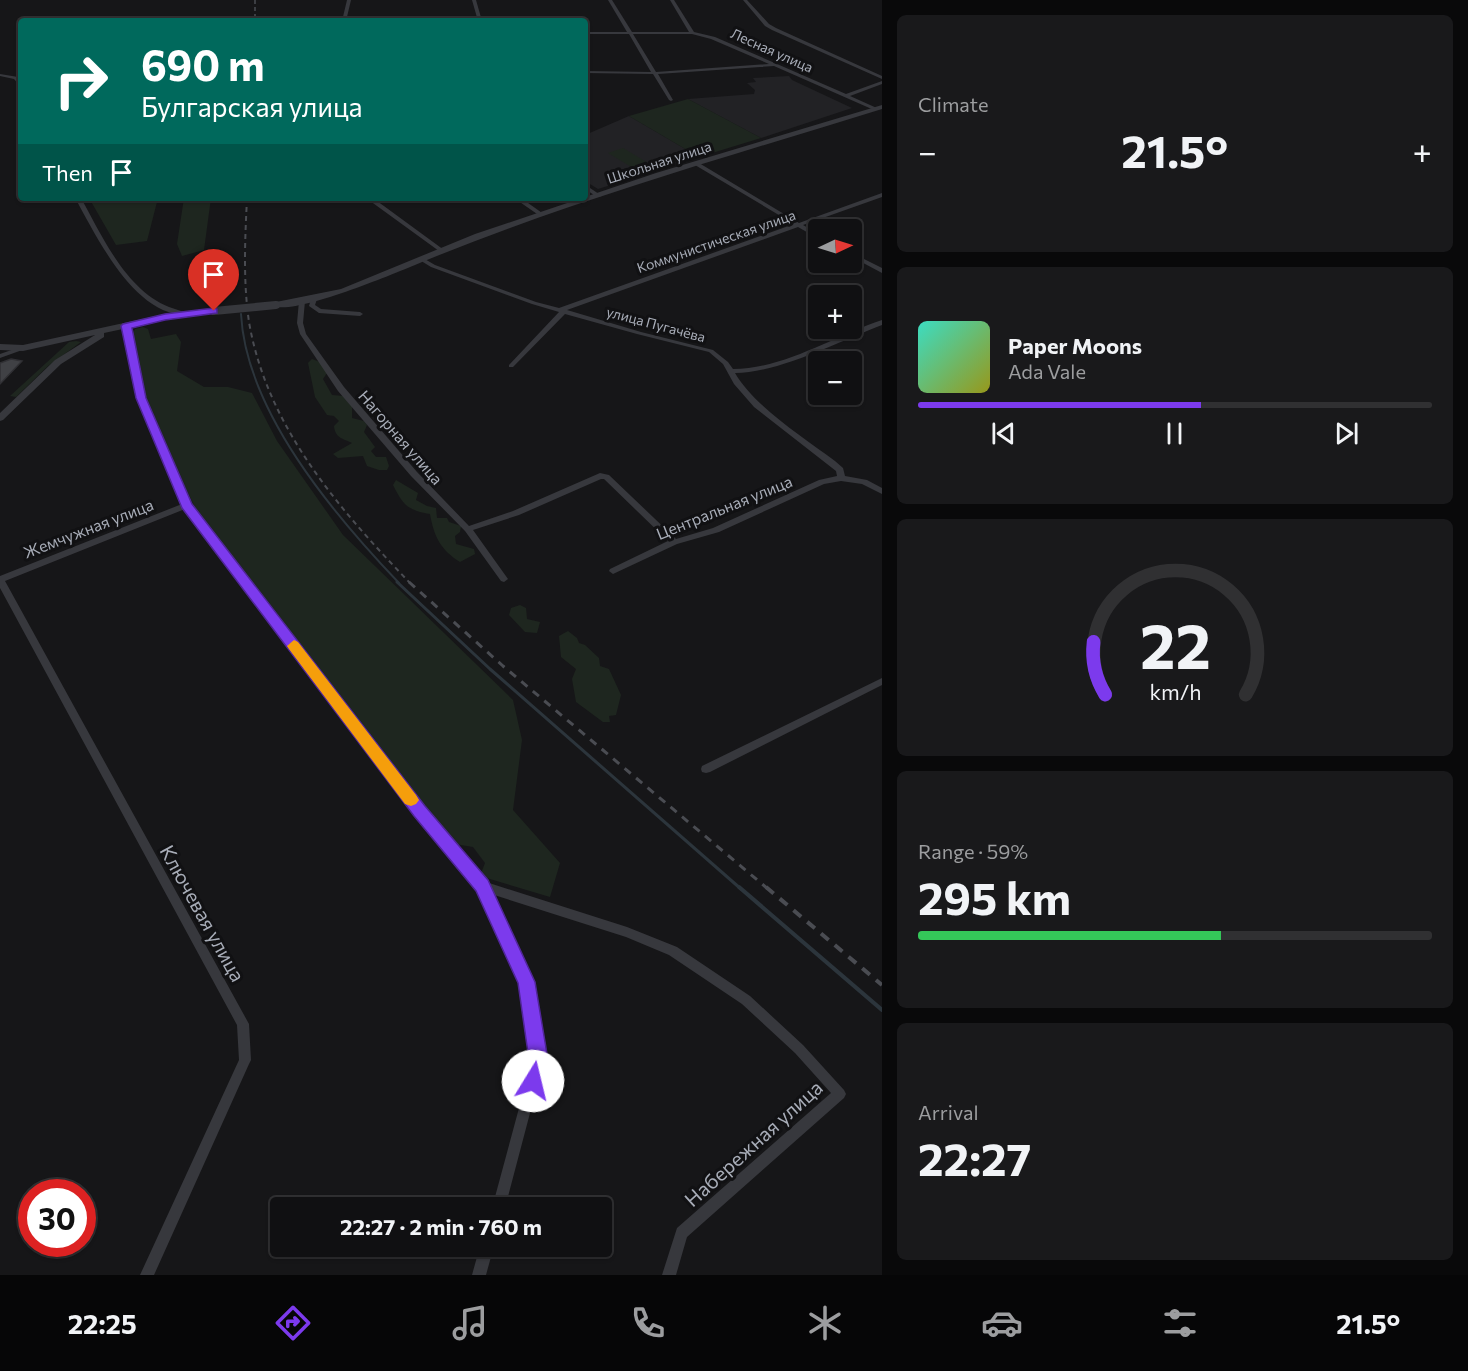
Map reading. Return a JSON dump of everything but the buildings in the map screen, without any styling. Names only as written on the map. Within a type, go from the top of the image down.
[{"type":"street","points":[[345,18],[349,0]]},
{"type":"street","points":[[474,0],[479,18]]},
{"type":"street","points":[[610,0],[671,100]]},
{"type":"street","points":[[672,0],[692,33]]},
{"type":"street","points":[[745,0],[766,25],[882,80]]},
{"type":"street","name":"Лесная улица","points":[[588,33],[692,33],[713,38],[879,108]]},
{"type":"street","points":[[588,72],[655,73],[776,65]]},
{"type":"street","points":[[0,75],[16,78],[18,81]]},
{"type":"street","points":[[846,96],[882,80]]},
{"type":"street","name":"Школьная улица","points":[[588,199],[879,108]]},
{"type":"street","points":[[697,164],[808,231]]},
{"type":"street","points":[[588,189],[599,195]]},
{"type":"street","name":"Коммунистическая улица","points":[[562,311],[565,307],[882,195]]},
{"type":"street","points":[[80,201],[136,289],[162,308],[185,314]]},
{"type":"street","points":[[373,201],[441,250]]},
{"type":"street","points":[[522,201],[542,215]]},
{"type":"street","name":"Школьная улица","points":[[121,328],[185,314],[314,299],[365,284],[441,250],[582,201]]},
{"type":"street","name":"улица Пугачёва","points":[[421,259],[433,266],[562,311],[639,333],[702,347],[718,355],[757,405],[832,463],[840,470],[841,478]]},
{"type":"street","points":[[862,260],[882,271]]},
{"type":"street","points":[[314,299],[312,306],[319,311],[360,314]]},
{"type":"street","name":"Нагорная улица","points":[[302,301],[300,323],[303,334],[341,389],[414,474],[468,529],[504,579]]},
{"type":"street","points":[[511,366],[562,311]]},
{"type":"street","points":[[732,371],[738,372],[768,366],[882,322]]},
{"type":"street","points":[[0,356],[23,348],[121,328]]},
{"type":"street","points":[[0,418],[58,362],[85,344],[121,328]]},
{"type":"street","points":[[121,328],[141,398],[187,506],[420,811],[482,886],[526,982],[538,1060],[501,1197]]},
{"type":"street","points":[[0,347],[23,348]]},
{"type":"street","points":[[468,529],[516,513],[600,476],[606,477],[674,542]]},
{"type":"street","points":[[841,478],[864,482],[882,492]]},
{"type":"street","name":"Центральная улица","points":[[614,571],[674,542],[716,530],[795,493],[841,478]]},
{"type":"street","name":"Жемчужная улица","points":[[0,580],[187,506]]},
{"type":"street","name":"Ключевая улица","points":[[0,580],[243,1024],[245,1060],[147,1275]]},
{"type":"street","points":[[706,770],[882,681]]},
{"type":"street","name":"Набережная улица","points":[[482,886],[627,932],[673,951],[746,1000],[799,1050],[840,1094],[682,1233],[669,1275]]},
{"type":"street","points":[[479,1275],[484,1257]]},
{"type":"shaded area","points":[[789,76],[792,80],[852,108],[761,138],[688,99],[754,94],[755,90],[747,83],[756,82],[753,78]]},
{"type":"shaded area","points":[[688,99],[761,138],[699,157],[629,116]]},
{"type":"shaded area","points":[[629,116],[699,157],[598,189],[588,183],[588,134]]},
{"type":"shaded area","points":[[623,148],[658,169],[643,174],[608,153]]},
{"type":"shaded area","points":[[91,201],[157,201],[147,241],[116,245]]},
{"type":"shaded area","points":[[184,201],[211,201],[204,250],[182,256],[177,244]]},
{"type":"shaded area","points":[[143,327],[148,329],[151,339],[176,334],[181,342],[177,371],[204,387],[228,387],[252,393],[277,441],[343,535],[513,700],[522,740],[513,810],[560,863],[550,897],[480,876],[485,863],[473,847],[455,844],[312,668],[200,518],[149,412],[133,333],[135,329]]},
{"type":"shaded area","points":[[69,342],[81,342],[48,366],[16,397],[10,396]]},
{"type":"shaded area","points":[[312,359],[320,362],[327,373],[323,379],[332,395],[343,396],[352,406],[352,418],[364,421],[367,425],[364,432],[375,447],[371,451],[376,457],[386,457],[389,466],[387,470],[367,466],[363,456],[338,458],[333,454],[352,443],[336,434],[334,426],[339,421],[334,416],[327,415],[315,397],[308,363]]},
{"type":"shaded area","points":[[396,480],[418,493],[416,500],[436,508],[437,518],[447,518],[449,522],[461,526],[460,532],[455,536],[456,544],[474,549],[475,554],[460,562],[448,553],[436,536],[430,514],[407,506],[393,485]]},
{"type":"shaded area","points":[[520,605],[526,608],[527,619],[540,622],[537,633],[525,632],[509,615],[511,608]]},
{"type":"shaded area","points":[[568,631],[577,638],[579,643],[585,645],[599,658],[600,666],[609,669],[621,695],[616,715],[609,716],[610,722],[603,722],[576,702],[572,679],[576,669],[561,657],[559,636]]},
{"type":"waterway","points":[[241,314],[247,351],[259,387],[276,424],[322,494],[399,583]]},
{"type":"waterway","points":[[397,582],[490,669],[741,889]]},
{"type":"waterway","points":[[739,887],[882,1010]]},
{"type":"railway","points":[[255,0],[255,18]]},
{"type":"railway","points":[[247,201],[245,276],[247,307],[258,360],[272,397],[289,431],[333,496],[357,526],[409,582]]},
{"type":"railway","points":[[409,582],[503,666],[768,889]]},
{"type":"railway","points":[[766,887],[882,985]]},
{"type":"slow traffic","points":[[294,646],[411,800]]},
{"type":"route","points":[[214,311],[165,317],[126,326],[141,398],[187,506],[420,811],[482,886],[526,982],[538,1060],[533,1081]]}]
